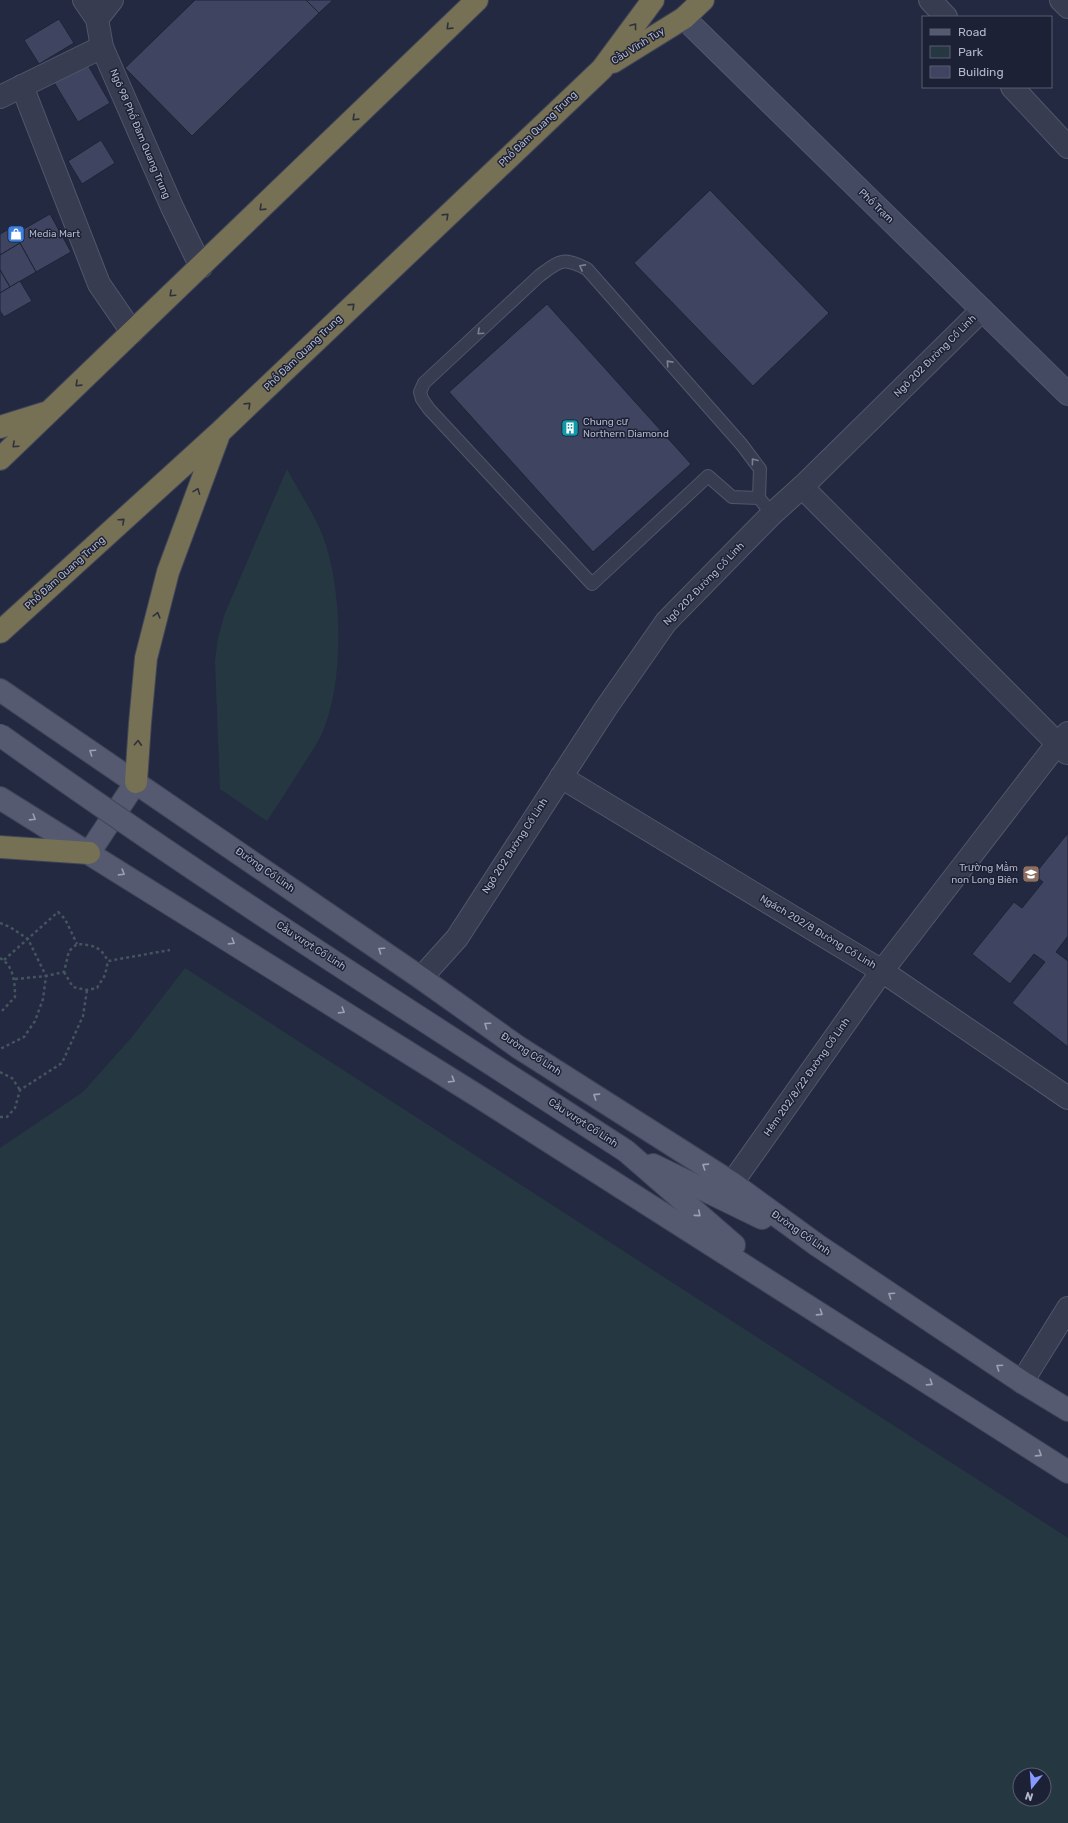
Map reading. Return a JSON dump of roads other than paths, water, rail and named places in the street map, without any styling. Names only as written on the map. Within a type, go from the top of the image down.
[{"type":"highway","points":[[0,459],[477,0]]},
{"type":"highway","name":"Cầu Vĩnh Tuy","points":[[602,68],[653,0]]},
{"type":"highway","name":"Cầu Vĩnh Tuy","points":[[602,68],[684,18],[703,0]]},
{"type":"highway","name":"Phố Đàm Quang Trung","points":[[0,632],[220,432],[602,68]]},
{"type":"highway","points":[[0,427],[50,412]]},
{"type":"highway","points":[[136,782],[146,658],[168,572],[220,432]]},
{"type":"highway","points":[[0,847],[89,853]]},
{"type":"main road","name":"Đường Cổ Linh","points":[[0,690],[136,782],[518,1046],[732,1183],[817,1245],[1022,1382],[1068,1410]]},
{"type":"main road","name":"Cầu vượt Cổ Linh","points":[[0,735],[80,792],[329,958],[626,1151],[817,1245]]},
{"type":"main road","points":[[89,853],[136,782]]},
{"type":"main road","points":[[0,798],[488,1102],[1068,1472]]},
{"type":"main road","name":"Cầu vượt Cổ Linh","points":[[626,1151],[787,1292]]},
{"type":"street","name":"Ngõ 98 Phố Đàm Quang Trung","points":[[84,0],[97,19],[102,46],[172,207],[201,267]]},
{"type":"street","points":[[97,19],[112,0]]},
{"type":"street","points":[[930,0],[945,16]]},
{"type":"street","points":[[1061,0],[1068,7]]},
{"type":"street","name":"Phố Trạm","points":[[684,18],[1068,394]]},
{"type":"street","points":[[0,96],[102,46]]},
{"type":"street","points":[[22,86],[99,284],[132,332]]},
{"type":"street","points":[[1013,88],[1068,147]]},
{"type":"street","name":"Ngõ 202 Đường Cổ Linh","points":[[421,978],[457,938],[560,777],[666,622],[765,506],[802,487],[982,310]]},
{"type":"street","points":[[802,487],[1064,744]]},
{"type":"street","name":"Hẻm 202/8/22 Đường Cổ Linh","points":[[732,1183],[882,971],[1064,744]]},
{"type":"street","name":"Ngách 202/8 Đường Cổ Linh","points":[[560,777],[882,971],[1068,1098]]},
{"type":"street","points":[[1022,1382],[1068,1308]]},
{"type":"lane","points":[[559,262],[572,262],[587,269],[742,445],[760,469],[765,506],[732,497],[708,476],[592,584],[429,409],[422,399],[420,392],[424,383],[539,276],[559,262]]},
{"type":"place","name":"Media Mart","points":[[16,234]]},
{"type":"place","name":"Chung cư Northern Diamond","points":[[570,428]]},
{"type":"place","name":"Trường Mầm non Long Biên","points":[[1031,874]]}]
